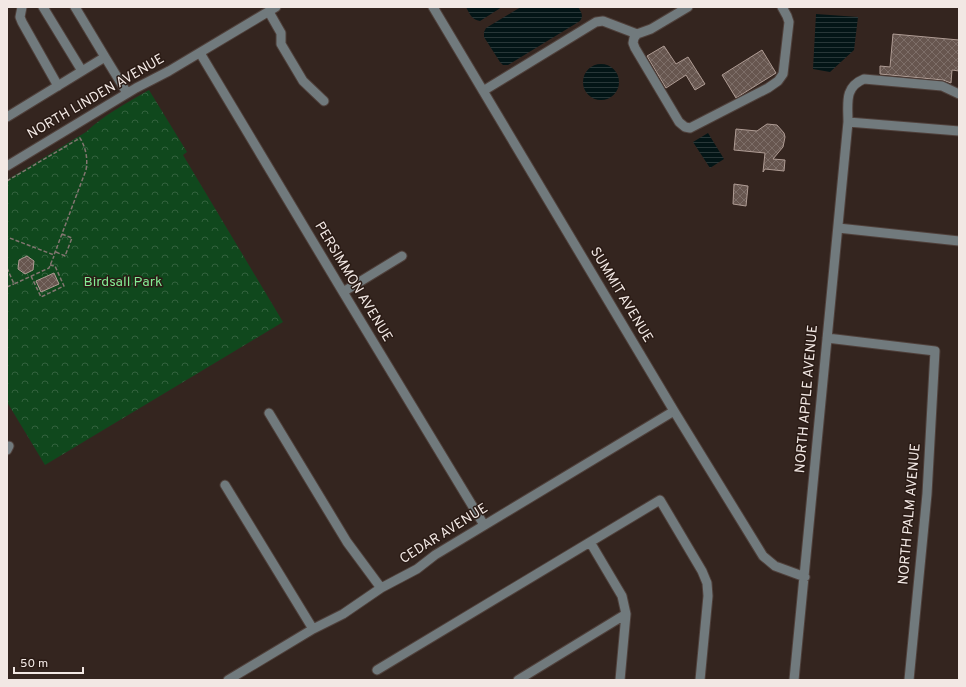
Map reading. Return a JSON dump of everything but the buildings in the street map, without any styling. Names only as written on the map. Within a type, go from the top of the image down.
[{"type":"street","points":[[22,7],[20,17],[22,22],[58,86]]},
{"type":"street","points":[[43,7],[82,72]]},
{"type":"street","points":[[75,7],[127,93]]},
{"type":"street","name":"SUMMIT AVENUE","points":[[433,7],[674,411],[763,556],[775,566],[805,577]]},
{"type":"street","points":[[688,7],[652,29],[637,34],[633,43],[680,122],[686,127],[690,128],[768,88],[778,81],[783,74],[789,22],[782,7]]},
{"type":"street","points":[[271,9],[281,33],[281,44],[303,81],[324,101]]},
{"type":"street","name":"NORTH LINDEN AVENUE","points":[[7,166],[127,93],[200,53],[271,9]]},
{"type":"street","points":[[483,91],[596,22],[603,21],[637,34]]},
{"type":"street","name":"PERSIMMON AVENUE","points":[[200,53],[342,292],[484,525]]},
{"type":"street","points":[[7,117],[105,57]]},
{"type":"street","name":"NORTH APPLE AVENUE","points":[[794,680],[848,122],[848,97],[851,87],[856,82],[864,80],[942,86],[959,94]]},
{"type":"street","points":[[848,122],[959,131]]},
{"type":"street","points":[[838,228],[959,241]]},
{"type":"street","points":[[342,292],[402,256]]},
{"type":"street","name":"NORTH PALM AVENUE","points":[[827,338],[935,351],[927,494],[909,680]]},
{"type":"street","name":"CEDAR AVENUE","points":[[228,680],[313,629],[343,614],[381,588],[417,569],[435,555],[674,411]]},
{"type":"street","points":[[269,413],[347,542],[381,588]]},
{"type":"street","points":[[225,485],[313,629]]},
{"type":"street","points":[[377,670],[660,500],[702,571],[707,583],[708,596],[700,680]]},
{"type":"street","points":[[590,542],[622,596],[626,614],[620,680]]},
{"type":"street","points":[[518,680],[626,614]]},
{"type":"path","points":[[7,181],[80,138],[85,148],[87,165],[49,268],[7,287]]},
{"type":"path","points":[[55,252],[65,256],[72,238],[62,234]]},
{"type":"path","points":[[7,237],[54,255]]},
{"type":"path","points":[[31,276],[41,297],[64,286],[55,266],[50,265]]},
{"type":"path","points":[[7,268],[14,284]]},
{"type":"green space","name":"Birdsall Park","points":[[149,90],[187,152],[183,155],[283,322],[45,465],[7,402],[7,180],[86,132],[108,114]]},
{"type":"shaded area","points":[[466,7],[502,7],[480,21],[473,18]]},
{"type":"shaded area","points":[[521,7],[578,7],[582,17],[580,21],[508,65],[503,65],[484,37],[484,32],[486,28]]},
{"type":"shaded area","points":[[816,14],[858,17],[854,50],[830,72],[813,69]]},
{"type":"shaded area","points":[[605,64],[614,69],[618,75],[618,89],[614,95],[605,100],[597,100],[588,95],[584,89],[583,78],[588,69],[594,65]]},
{"type":"shaded area","points":[[708,133],[724,159],[710,168],[693,142]]}]
